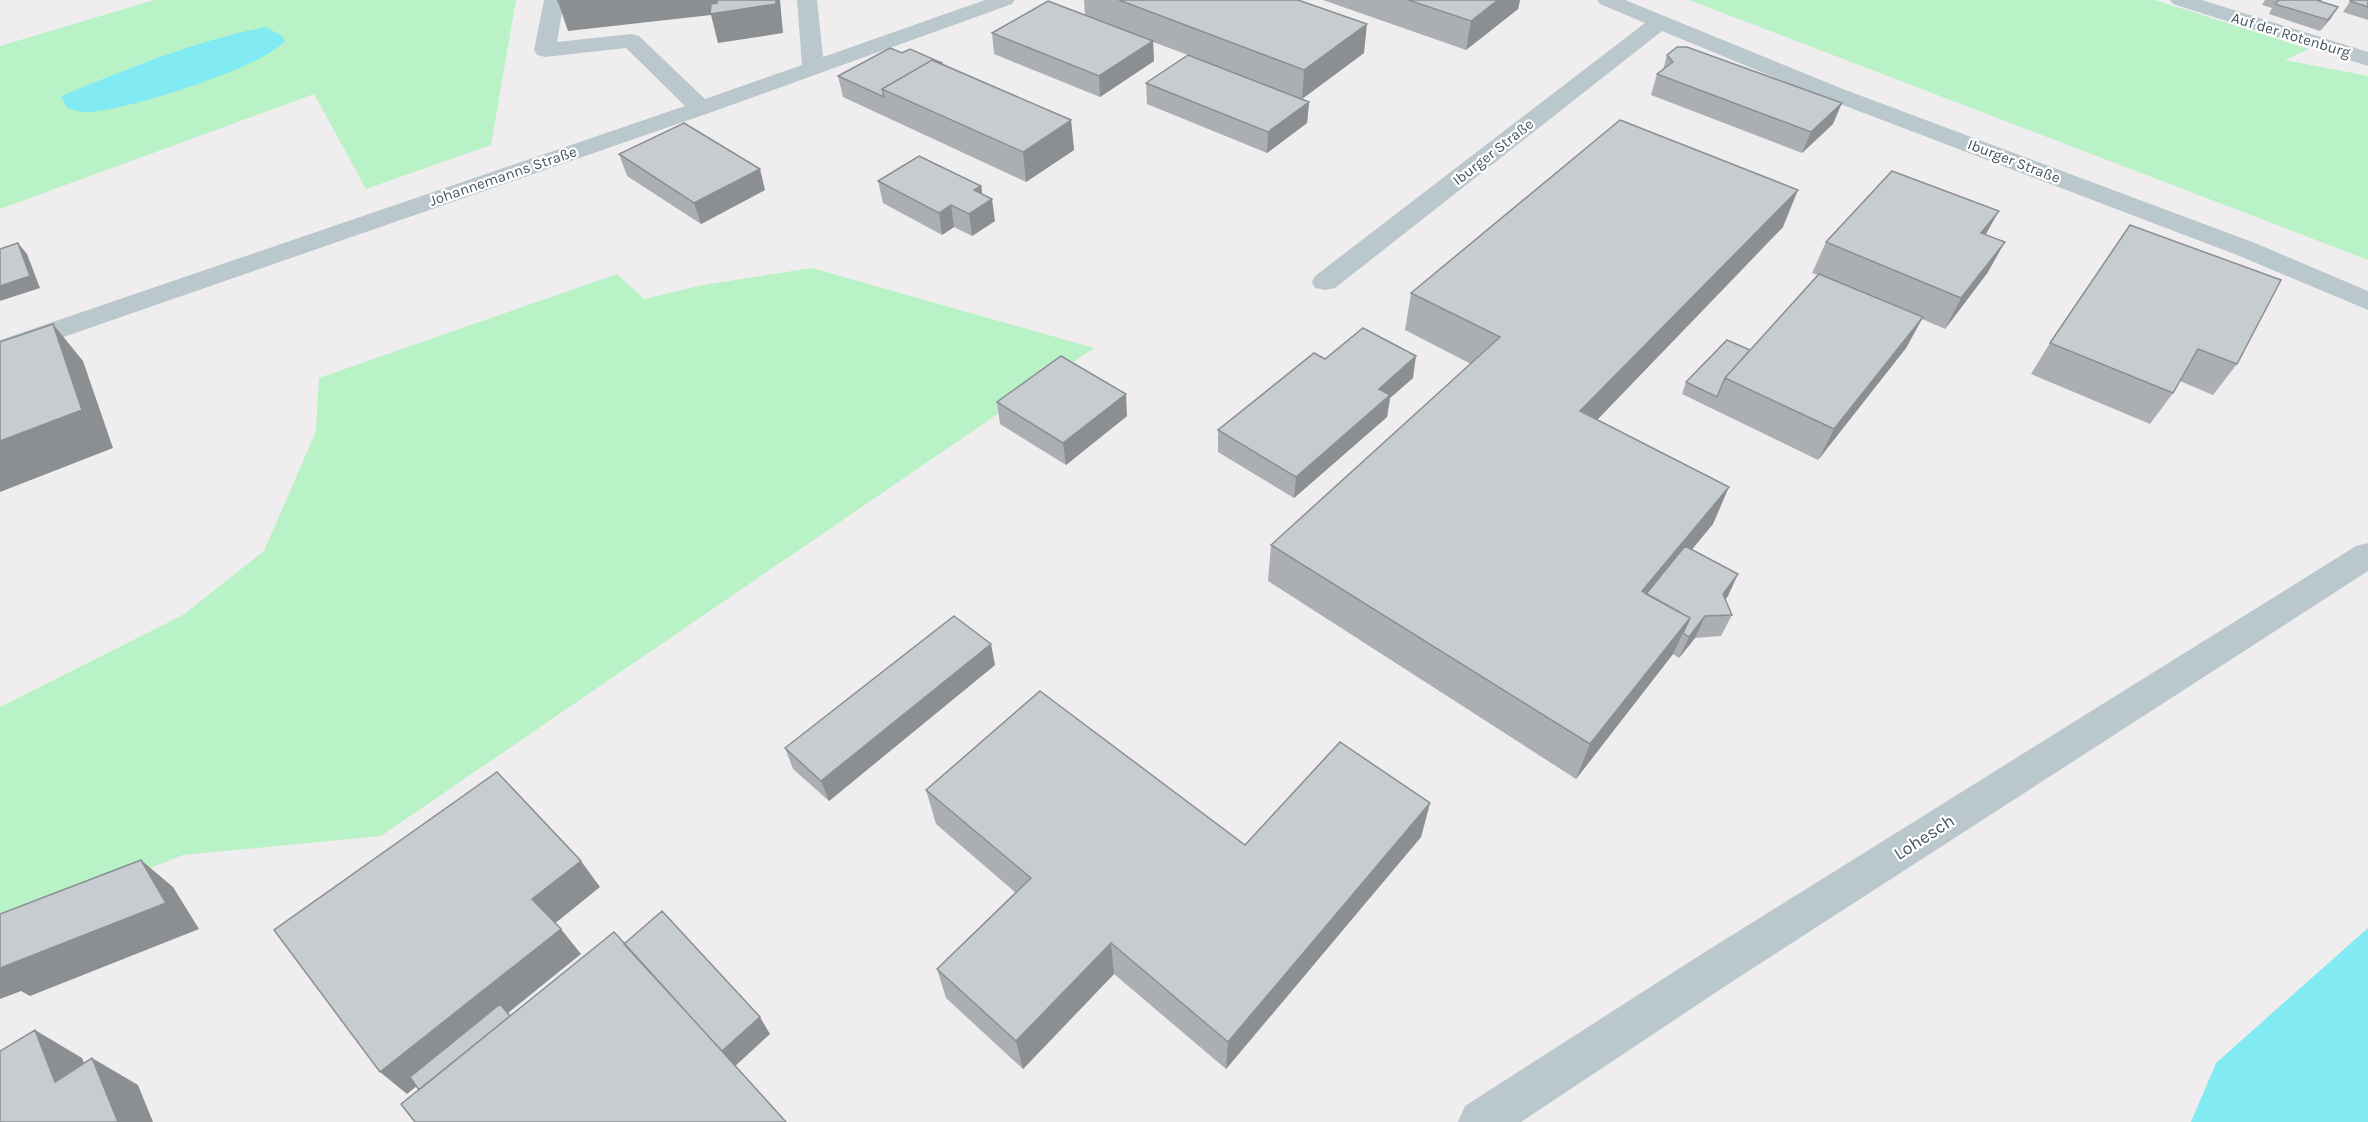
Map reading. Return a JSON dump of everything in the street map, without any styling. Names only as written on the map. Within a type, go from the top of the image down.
[{"type":"street","points":[[554,0],[545,50],[631,41],[701,108]]},
{"type":"street","points":[[807,0],[813,68]]},
{"type":"street","name":"Johannemanns Straße","points":[[0,350],[701,108],[1005,0]]},
{"type":"street","name":"Iburger Straße","points":[[1607,0],[1835,94],[2246,249],[2368,301]]},
{"type":"street","name":"Auf der Rotenburg","points":[[2180,0],[2368,59]]},
{"type":"street","name":"Iburger Straße","points":[[1325,282],[1660,22]]},
{"type":"street","name":"Lohesch","points":[[1481,1122],[1722,965],[2368,555]]},
{"type":"green space","points":[[154,0],[516,0],[491,145],[366,189],[314,94],[0,209],[0,46]]},
{"type":"green space","points":[[1689,0],[2155,0],[2309,49],[2285,60],[2368,76],[2368,260]]},
{"type":"green space","points":[[812,268],[1094,348],[381,836],[183,855],[0,928],[0,707],[183,615],[264,551],[316,431],[319,378],[617,274],[644,299],[703,285]]},
{"type":"water","points":[[266,27],[282,36],[285,41],[272,52],[250,63],[190,87],[128,105],[85,112],[67,108],[61,96],[187,48]]},
{"type":"water","points":[[2368,928],[2368,1122],[2191,1122],[2216,1063]]},
{"type":"building","points":[[717,0],[776,0],[776,4],[710,14],[711,4],[717,3]]},
{"type":"building","points":[[1119,0],[1298,0],[1367,24],[1304,70]]},
{"type":"building","points":[[1408,0],[1498,0],[1471,21]]},
{"type":"building","points":[[2279,0],[2320,0],[2338,7],[2328,20],[2275,4]]},
{"type":"building","points":[[2368,0],[2368,7],[2350,1]]},
{"type":"building","points":[[1048,1],[1153,41],[1099,76],[992,33]]},
{"type":"building","points":[[1677,47],[1687,47],[1842,103],[1811,132],[1657,74],[1673,62],[1667,55]]},
{"type":"building","points":[[890,48],[902,53],[910,49],[942,63],[932,60],[882,89],[884,97],[838,76]]},
{"type":"building","points":[[1188,55],[1309,102],[1268,132],[1146,83]]},
{"type":"building","points":[[932,60],[1071,120],[1023,152],[882,89]]},
{"type":"building","points":[[1620,120],[1798,190],[1580,411],[1729,487],[1642,591],[1690,618],[1590,744],[1271,545],[1500,337],[1411,293]]},
{"type":"building","points":[[684,123],[760,169],[694,203],[619,154]]},
{"type":"building","points":[[919,156],[981,186],[974,190],[992,199],[969,214],[951,205],[939,213],[878,181]]},
{"type":"building","points":[[1892,171],[1999,211],[1981,233],[2005,242],[1961,298],[1826,242]]},
{"type":"building","points":[[2130,225],[2281,280],[2237,364],[2198,349],[2173,393],[2050,343]]},
{"type":"building","points":[[18,243],[30,276],[0,286],[0,249]]},
{"type":"building","points":[[1819,274],[1923,317],[1834,429],[1725,378]]},
{"type":"building","points":[[53,324],[82,410],[0,441],[0,342]]},
{"type":"building","points":[[1363,328],[1416,356],[1379,389],[1390,395],[1296,477],[1218,430],[1314,353],[1325,359]]},
{"type":"building","points":[[1727,340],[1750,350],[1725,378],[1717,397],[1686,382]]},
{"type":"building","points":[[1061,356],[1126,394],[1063,443],[997,402]]},
{"type":"building","points":[[1685,546],[1738,574],[1723,594],[1732,615],[1705,616],[1689,637],[1683,633],[1690,618],[1646,594]]},
{"type":"building","points":[[954,616],[991,644],[821,781],[785,748]]},
{"type":"building","points":[[1040,691],[1245,845],[1340,742],[1430,803],[1228,1042],[1111,943],[1016,1041],[937,969],[1031,878],[926,790]]},
{"type":"building","points":[[497,772],[581,861],[532,899],[561,929],[380,1072],[274,930]]},
{"type":"building","points":[[141,860],[166,903],[0,968],[0,914]]},
{"type":"building","points":[[662,911],[760,1017],[722,1051],[624,944]]},
{"type":"building","points":[[614,932],[786,1122],[415,1122],[401,1104]]},
{"type":"building","points":[[500,1004],[510,1016],[419,1090],[410,1077]]},
{"type":"building","points":[[35,1030],[55,1082],[92,1058],[118,1122],[0,1122],[0,1051]]}]
